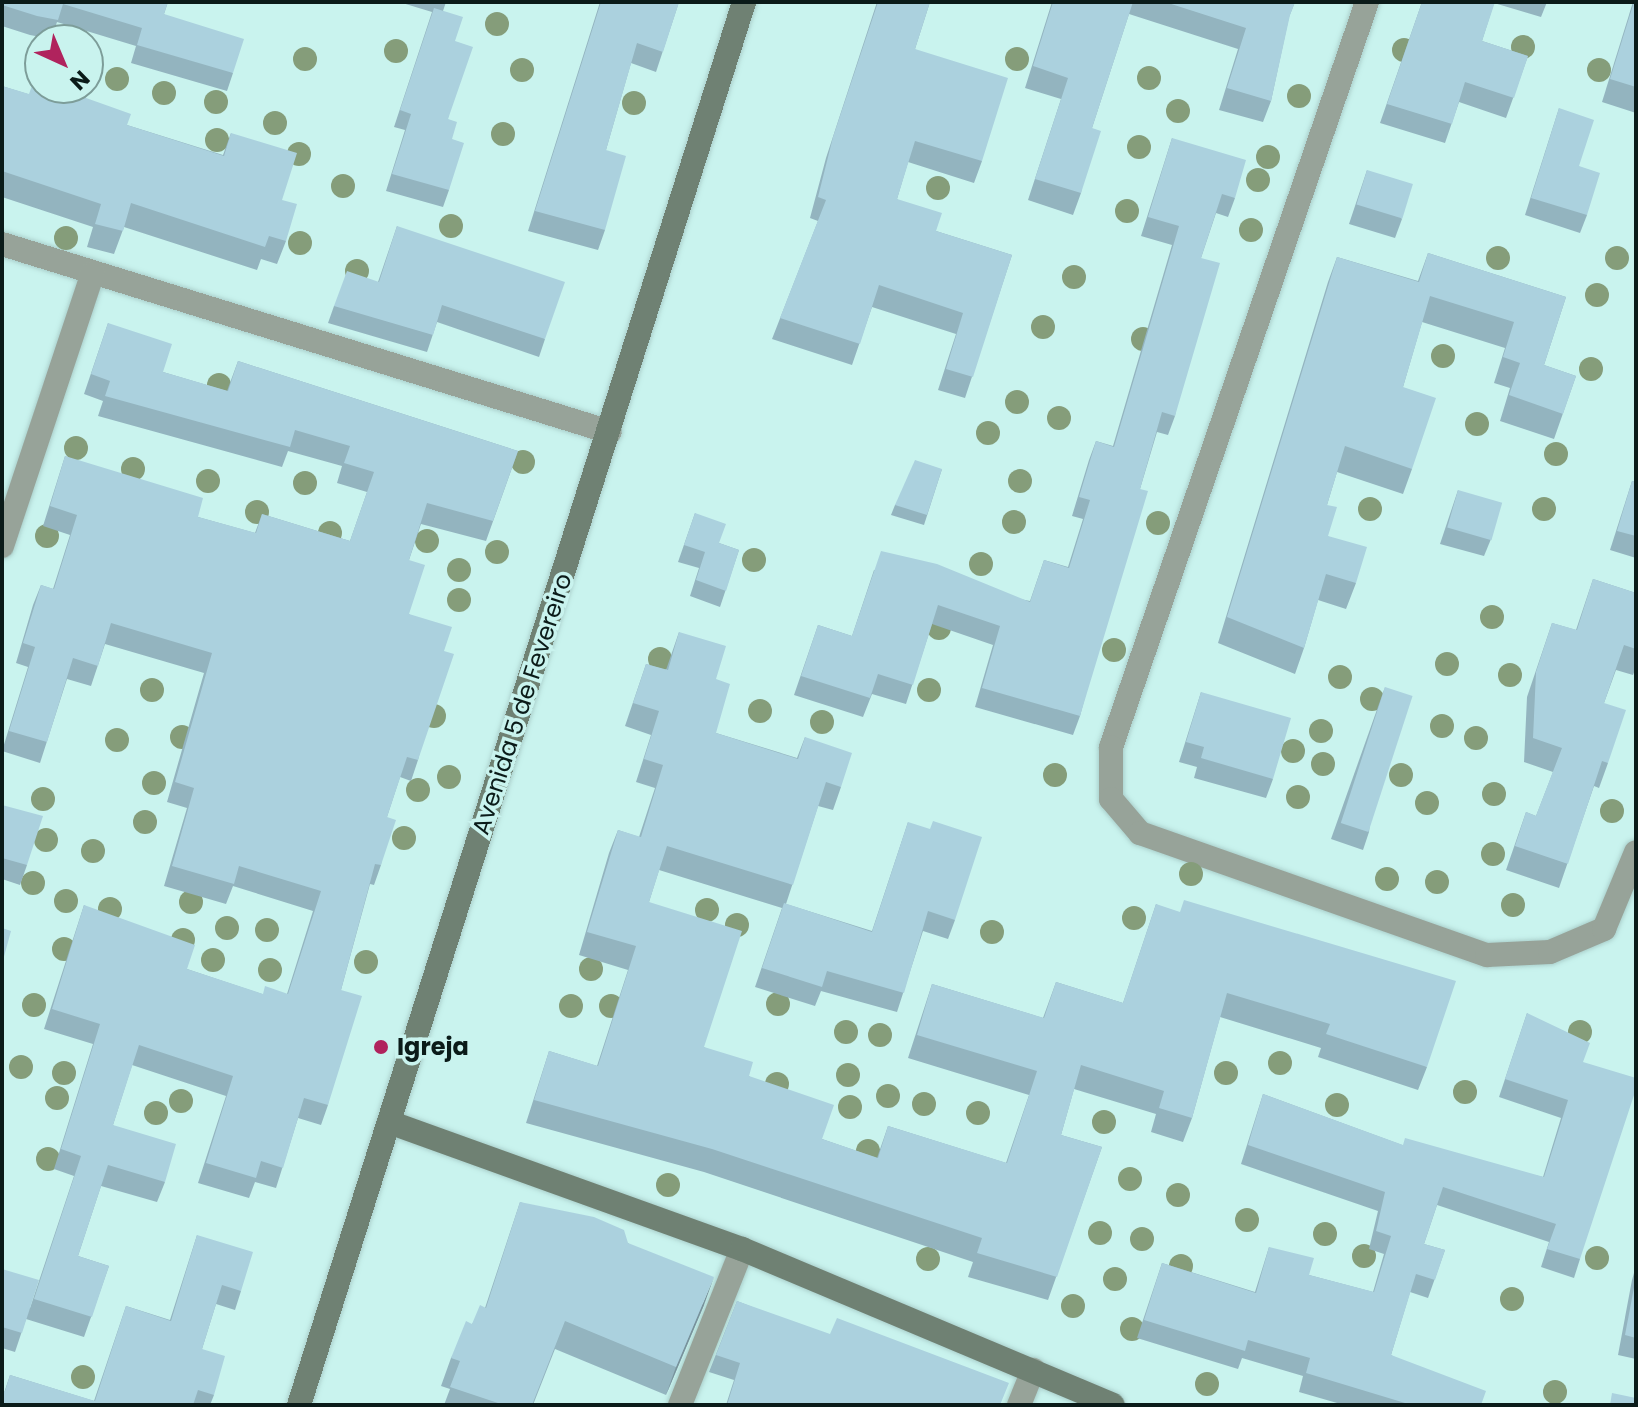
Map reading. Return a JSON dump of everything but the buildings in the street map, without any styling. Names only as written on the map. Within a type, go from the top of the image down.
[{"type":"street","name":"Avenida 5 de Fevereiro","points":[[299,1405],[744,2]]},
{"type":"street","points":[[1367,2],[1111,747],[1111,799],[1140,833],[1487,955],[1550,952],[1604,929],[1634,863]]},
{"type":"street","points":[[2,244],[610,432]]},
{"type":"street","points":[[2,546],[93,273]]},
{"type":"street","points":[[389,1122],[742,1249],[1113,1405]]},
{"type":"street","points":[[680,1405],[742,1249]]},
{"type":"street","points":[[1019,1405],[1033,1370]]},
{"type":"place","name":"Igreja","points":[[381,1047]]}]
